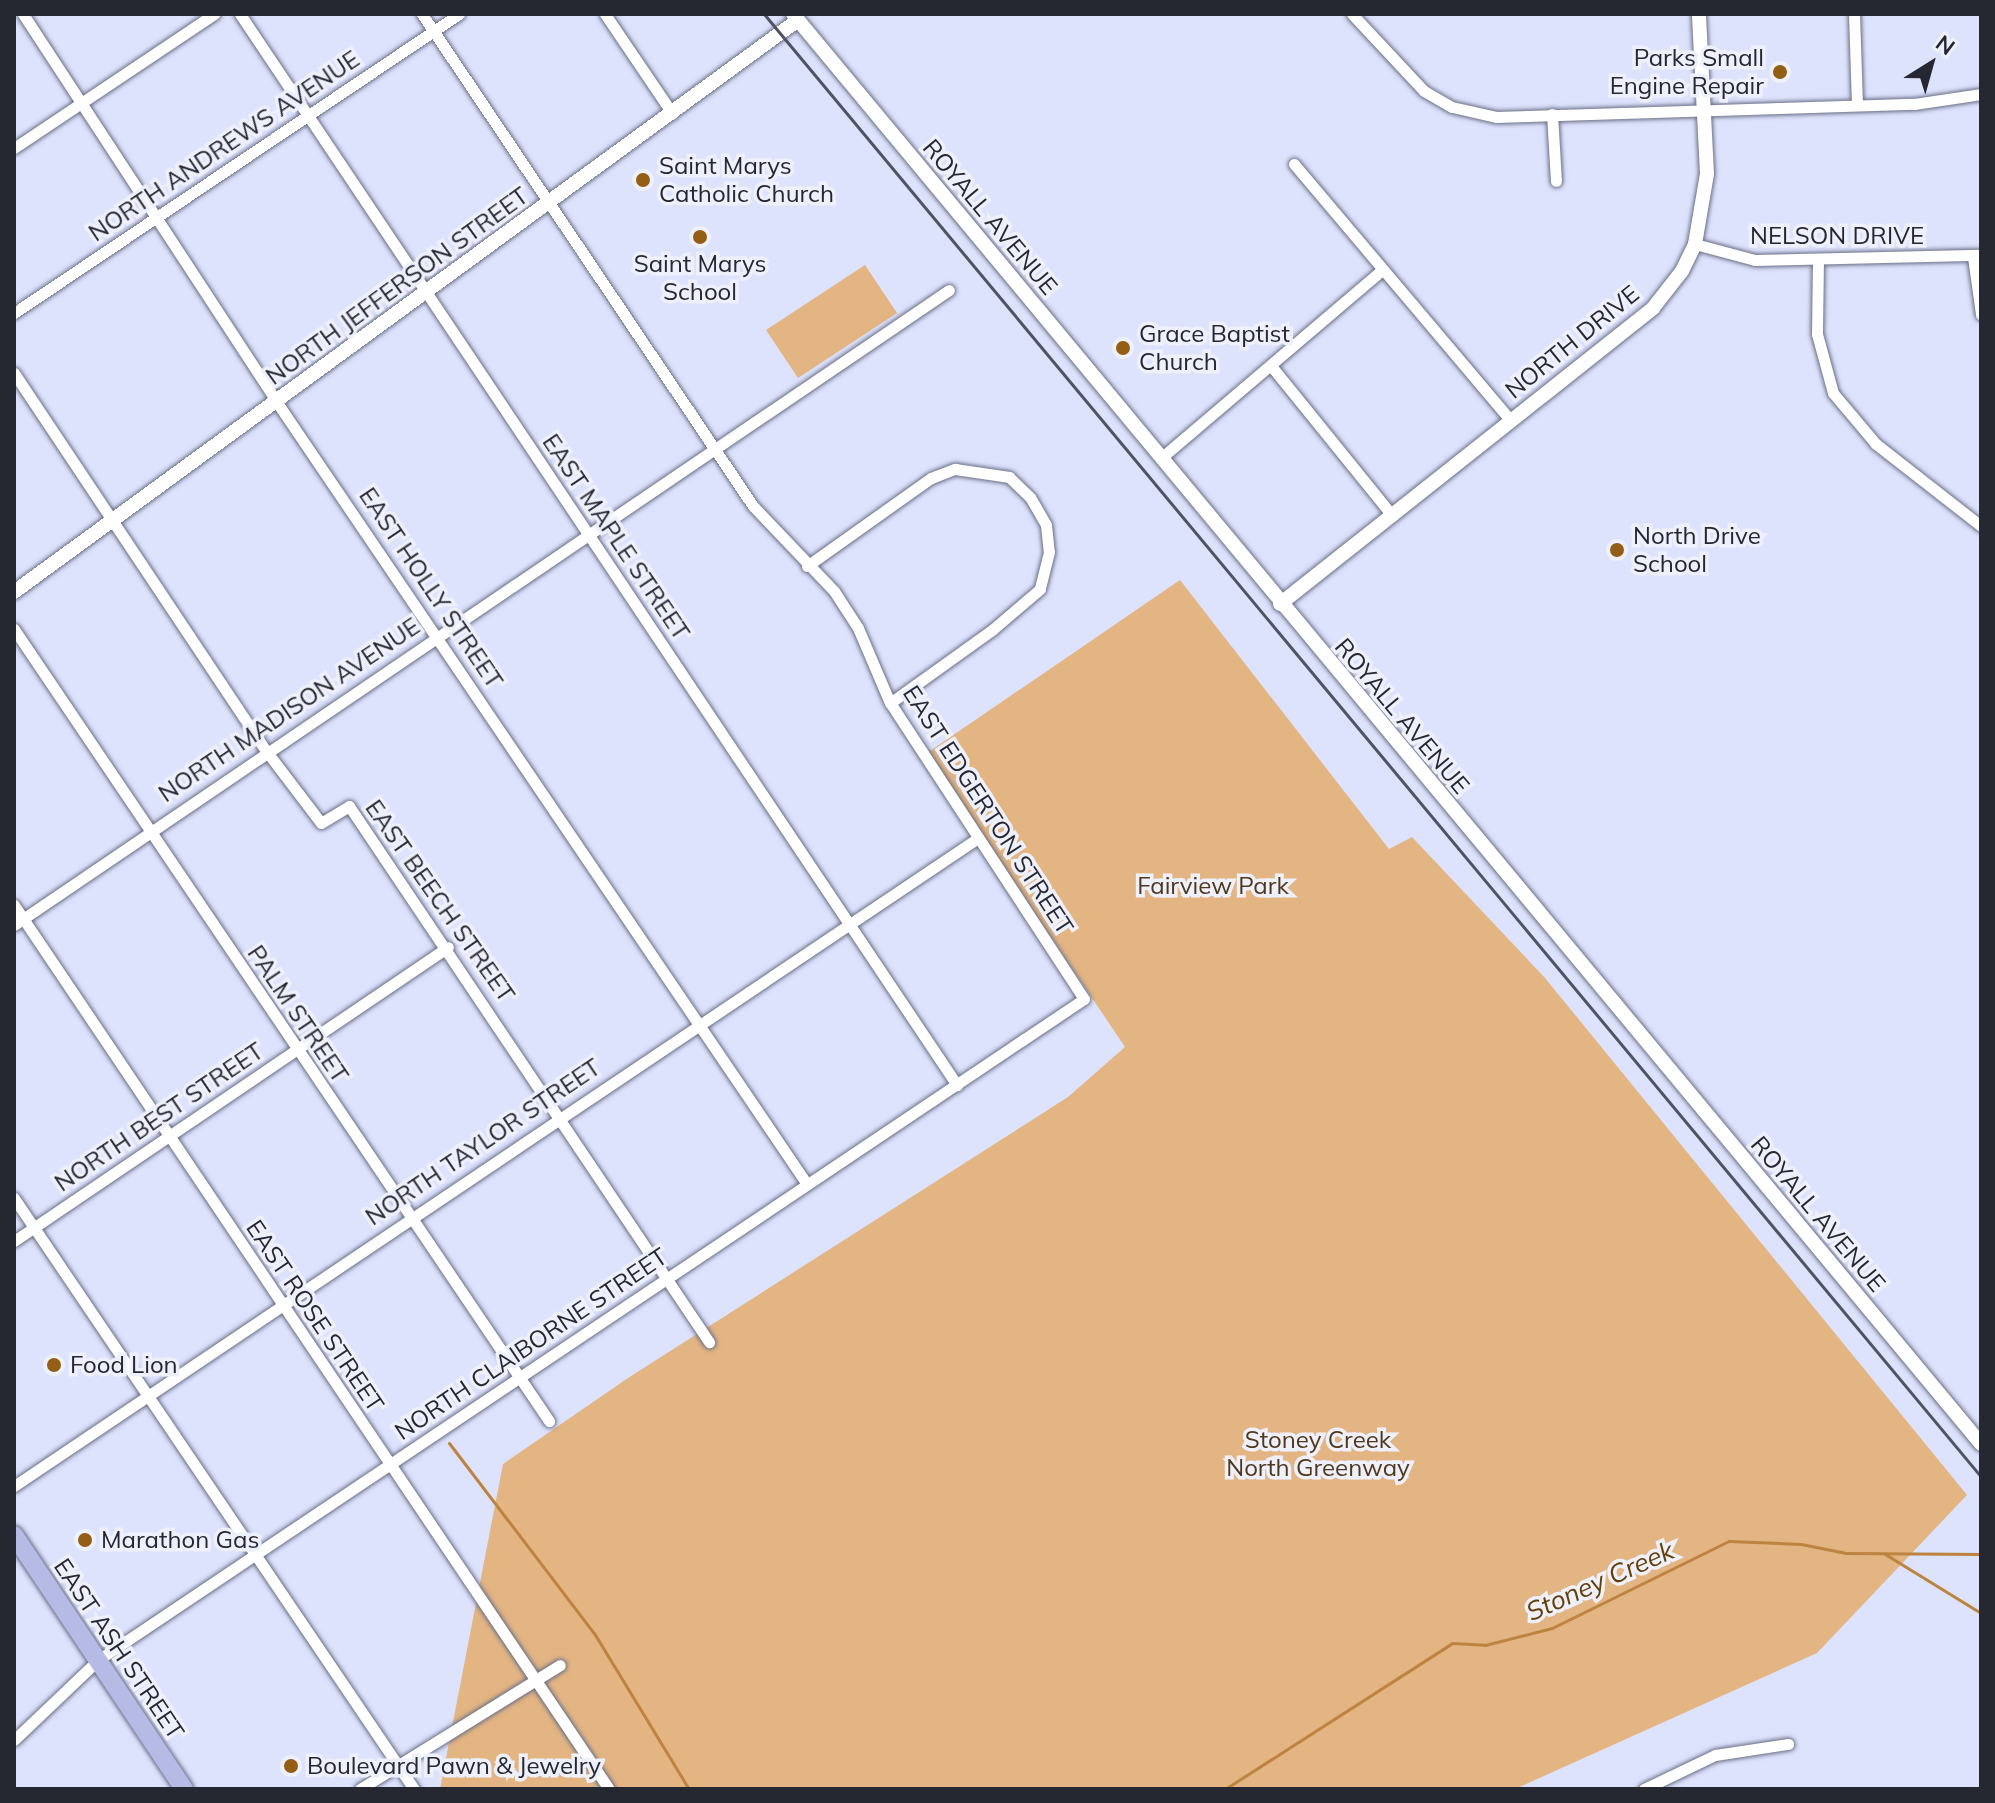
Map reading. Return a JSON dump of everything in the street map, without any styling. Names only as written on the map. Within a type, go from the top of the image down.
[{"type":"main road","name":"EAST ASH STREET","points":[[14,1535],[184,1789]]},
{"type":"street","name":"EAST HOLLY STREET","points":[[23,14],[158,216],[276,401],[807,1184]]},
{"type":"street","points":[[14,148],[214,14]]},
{"type":"street","name":"EAST MAPLE STREET","points":[[240,14],[424,294],[957,1085]]},
{"type":"street","name":"EAST EDGERTON STREET","points":[[422,14],[753,506],[834,591],[858,628],[890,703],[1084,999]]},
{"type":"street","name":"NORTH ANDREWS AVENUE","points":[[14,313],[459,14]]},
{"type":"street","points":[[605,14],[672,113]]},
{"type":"street","points":[[1352,14],[1424,91],[1452,107],[1496,117],[1701,108],[1914,104],[1981,94]]},
{"type":"street","name":"NORTH DRIVE","points":[[1280,604],[1653,308],[1695,244],[1707,174],[1701,108],[1699,14]]},
{"type":"street","points":[[1854,14],[1857,104]]},
{"type":"street","name":"NORTH JEFFERSON STREET","points":[[14,592],[110,519],[672,113],[799,16]]},
{"type":"street","name":"ROYALL AVENUE","points":[[799,16],[1280,604],[1981,1444]]},
{"type":"street","points":[[1552,114],[1556,181]]},
{"type":"street","points":[[1294,164],[1381,271],[1510,420]]},
{"type":"street","name":"NELSON DRIVE","points":[[1695,244],[1755,260],[1977,256]]},
{"type":"street","points":[[1977,256],[1981,314]]},
{"type":"street","points":[[1818,261],[1817,334],[1822,364],[1839,403],[1876,444],[1981,526]]},
{"type":"street","points":[[1161,458],[1272,367],[1381,271]]},
{"type":"street","name":"NORTH MADISON AVENUE","points":[[19,922],[437,635],[716,450],[949,290]]},
{"type":"street","points":[[1272,367],[1392,515]]},
{"type":"street","name":"EAST BEECH STREET","points":[[14,373],[267,752],[321,823],[349,806],[448,947],[709,1342]]},
{"type":"street","points":[[807,566],[931,478],[955,469],[982,469],[1009,477],[1030,497],[1046,525],[1049,552],[1040,589],[992,630],[890,703]]},
{"type":"street","name":"PALM STREET","points":[[14,629],[518,1380],[549,1421]]},
{"type":"street","name":"NORTH TAYLOR STREET","points":[[14,1486],[699,1022],[978,838]]},
{"type":"street","name":"EAST ROSE STREET","points":[[14,905],[19,922],[170,1137],[609,1789]]},
{"type":"street","name":"NORTH BEST STREET","points":[[14,1241],[448,947]]},
{"type":"street","name":"NORTH CLAIBORNE STREET","points":[[14,1740],[98,1660],[255,1558],[668,1276],[1084,999]]},
{"type":"street","points":[[14,1198],[414,1789]]},
{"type":"street","points":[[360,1789],[533,1678],[560,1665]]},
{"type":"street","points":[[1644,1789],[1715,1755],[1788,1744]]},
{"type":"green space","points":[[865,265],[897,313],[798,378],[766,330]]},
{"type":"green space","name":"Stoney Creek North Greenway","points":[[1180,580],[1389,849],[1412,837],[1545,978],[1967,1495],[1817,1653],[1515,1789],[440,1789],[503,1464],[628,1378],[1068,1097],[1125,1047],[927,753]]},
{"type":"waterway","points":[[449,1443],[594,1633],[689,1789]]},
{"type":"waterway","name":"Stoney Creek","points":[[1225,1789],[1452,1643],[1485,1645],[1552,1628],[1729,1541],[1801,1544],[1846,1553],[1981,1554]]},
{"type":"waterway","points":[[1885,1554],[1981,1613]]},
{"type":"railway","points":[[764,14],[1981,1477]]},
{"type":"place","name":"Parks Small Engine Repair","points":[[1780,72]]},
{"type":"place","name":"Saint Marys Catholic Church","points":[[643,180]]},
{"type":"place","name":"Saint Marys School","points":[[700,237]]},
{"type":"place","name":"Grace Baptist Church","points":[[1123,348]]},
{"type":"place","name":"North Drive School","points":[[1617,550]]},
{"type":"place","name":"Food Lion","points":[[54,1365]]},
{"type":"place","name":"Marathon Gas","points":[[85,1540]]},
{"type":"place","name":"Boulevard Pawn & Jewelry","points":[[291,1766]]},
{"type":"park label","name":"Fairview Park","points":[[1213,886]]}]
